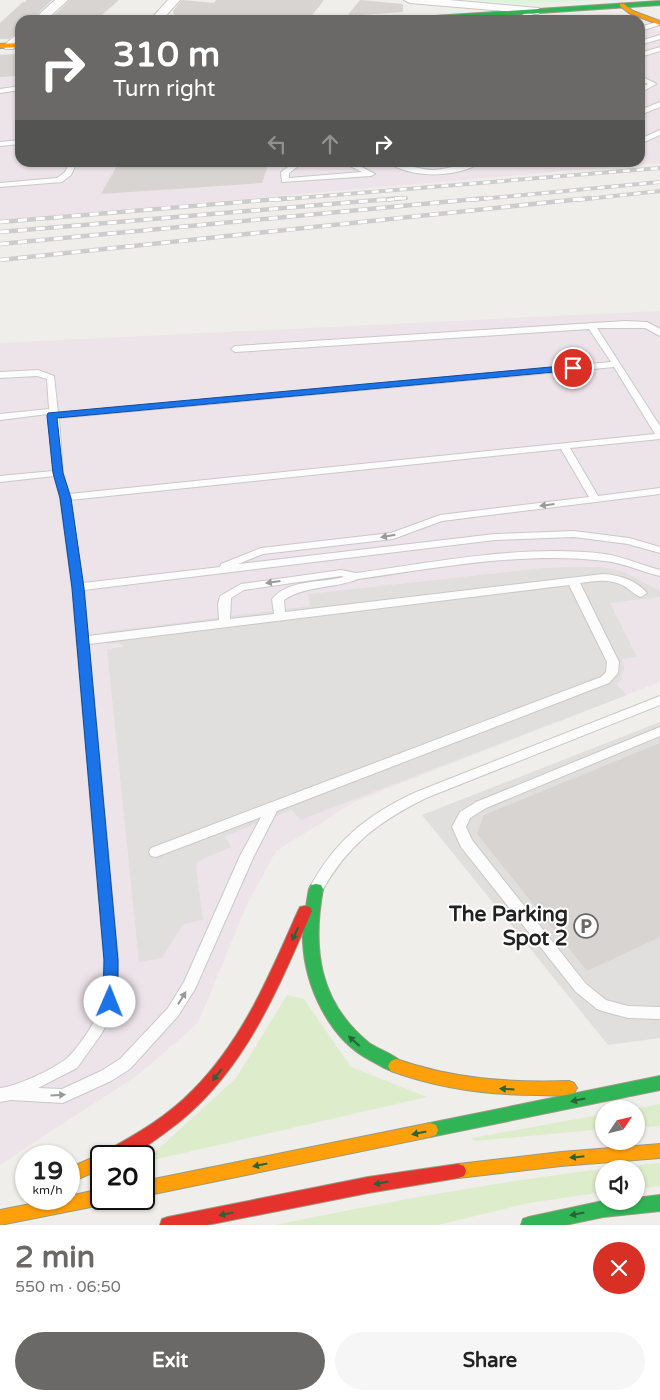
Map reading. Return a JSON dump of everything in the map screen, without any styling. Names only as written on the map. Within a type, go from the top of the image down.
[{"type":"main road","points":[[548,15],[622,5],[660,3]]},
{"type":"main road","points":[[622,5],[639,15]]},
{"type":"main road","points":[[483,15],[521,12],[536,15]]},
{"type":"main road","points":[[645,17],[660,23]]},
{"type":"main road","points":[[316,889],[308,925],[309,950],[314,975],[323,999],[336,1022],[361,1047],[393,1066],[442,1081],[509,1090],[660,1081]]},
{"type":"main road","points":[[133,1145],[169,1121],[199,1095],[225,1065],[256,1017],[316,889]]},
{"type":"main road","points":[[155,1187],[660,1081]]},
{"type":"main road","points":[[168,1225],[430,1175],[580,1157],[660,1150]]},
{"type":"main road","points":[[0,1217],[90,1199]]},
{"type":"main road","points":[[529,1225],[604,1209],[660,1202]]},
{"type":"main road","points":[[0,1217],[15,1205]]},
{"type":"street","points":[[45,15],[62,0]]},
{"type":"street","points":[[160,15],[174,0]]},
{"type":"street","points":[[410,0],[458,4],[534,15]]},
{"type":"street","points":[[458,4],[469,15]]},
{"type":"lane","points":[[645,28],[660,23]]},
{"type":"lane","points":[[645,42],[660,37]]},
{"type":"lane","points":[[645,54],[658,51]]},
{"type":"lane","points":[[645,88],[660,79]]},
{"type":"lane","points":[[645,80],[653,84]]},
{"type":"lane","points":[[0,91],[15,89]]},
{"type":"lane","points":[[645,111],[660,104]]},
{"type":"lane","points":[[645,140],[660,132]]},
{"type":"lane","points":[[0,144],[15,142]]},
{"type":"lane","points":[[645,142],[660,142]]},
{"type":"lane","points":[[0,185],[59,180],[68,173],[71,167]]},
{"type":"lane","points":[[293,167],[285,172],[285,180],[371,174],[356,167]]},
{"type":"lane","points":[[404,167],[432,172],[465,167]]},
{"type":"lane","points":[[235,349],[592,326],[647,325],[660,333]]},
{"type":"lane","points":[[66,498],[660,435],[592,326]]},
{"type":"lane","points":[[0,417],[617,364]]},
{"type":"lane","points":[[0,375],[26,372],[46,375],[50,378],[58,473],[66,498],[78,588],[111,960],[110,1002],[97,1029],[72,1063],[52,1075],[5,1094]]},
{"type":"lane","points":[[564,446],[595,499]]},
{"type":"lane","points":[[0,479],[58,473]]},
{"type":"lane","points":[[210,572],[261,551],[393,536],[440,518],[660,491]]},
{"type":"lane","points":[[78,588],[495,537],[574,534],[629,540],[660,550]]},
{"type":"lane","points":[[225,624],[224,605],[226,596],[241,587],[340,573],[356,576],[481,561],[556,556],[599,557],[624,560],[647,570],[660,573]]},
{"type":"lane","points":[[647,570],[660,580]]},
{"type":"lane","points":[[280,617],[278,599],[287,591],[344,582],[356,576]]},
{"type":"lane","points":[[82,642],[603,577],[615,578],[630,584],[641,593]]},
{"type":"lane","points":[[156,852],[605,680],[612,673],[612,662],[573,581]]},
{"type":"lane","points":[[316,889],[324,873],[342,848],[366,826],[392,809],[660,700]]},
{"type":"lane","points":[[660,731],[481,805],[465,815],[459,827],[466,843],[582,988],[602,1005],[628,1012],[660,1013]]},
{"type":"lane","points":[[5,1094],[62,1096],[106,1076],[125,1064],[173,1012],[190,984],[204,957],[247,856],[272,808]]},
{"type":"shaded area","points":[[645,26],[660,31],[660,163],[645,164]]},
{"type":"shaded area","points":[[15,53],[15,167],[614,167],[0,220],[0,54]]},
{"type":"shaded area","points":[[660,311],[660,682],[356,801],[276,851],[246,907],[198,1023],[138,1075],[31,1145],[15,1145],[15,1155],[0,1165],[0,343]]},
{"type":"shaded area","points":[[601,567],[622,571],[660,591],[660,597],[610,603],[637,657],[622,659],[624,667],[621,680],[616,684],[627,695],[300,820],[292,810],[225,836],[231,847],[197,862],[203,920],[183,924],[162,958],[139,962],[107,649],[122,647],[123,645],[118,643],[107,644],[104,632],[310,606],[308,594],[543,568]]},
{"type":"shaded area","name":"The Parking Spot 2","points":[[660,722],[660,1038],[608,1045],[422,815]]},
{"type":"green space","points":[[472,0],[601,0],[522,4]]},
{"type":"green space","points":[[287,995],[304,999],[351,1067],[427,1097],[155,1159],[155,1152],[236,1078]]},
{"type":"green space","points":[[660,1104],[660,1126],[645,1127],[645,1107]]},
{"type":"green space","points":[[595,1116],[595,1130],[476,1141],[472,1138]]},
{"type":"green space","points":[[660,1163],[660,1186],[645,1188],[645,1165]]},
{"type":"green space","points":[[595,1170],[595,1193],[529,1203],[438,1225],[275,1225],[466,1189]]},
{"type":"building","points":[[26,0],[52,0],[36,15],[15,15],[15,34],[9,39],[0,39],[0,23],[23,2],[26,2]]},
{"type":"building","points":[[70,0],[119,0],[102,15],[54,15]]},
{"type":"building","points":[[182,0],[214,3],[216,0],[324,0],[312,15],[174,15],[173,11]]},
{"type":"building","points":[[360,0],[403,4],[403,12],[348,15]]},
{"type":"building","points":[[15,54],[15,76],[0,77],[0,55]]},
{"type":"building","points":[[116,167],[267,167],[262,183],[101,194]]},
{"type":"building","points":[[660,743],[660,937],[587,971],[477,834],[484,815]]},
{"type":"railway","points":[[274,200],[660,168]]},
{"type":"railway","points":[[472,200],[660,182]]},
{"type":"railway","points":[[578,200],[660,191]]},
{"type":"railway","points":[[0,222],[289,198]]},
{"type":"railway","points":[[0,232],[402,198]]},
{"type":"railway","points":[[387,200],[406,198]]},
{"type":"railway","points":[[0,244],[486,198]]},
{"type":"railway","points":[[0,260],[590,198]]},
{"type":"traffic: fast","points":[[479,15],[660,3]]},
{"type":"traffic: fast","points":[[316,889],[311,916],[310,942],[314,968],[322,993],[334,1016],[350,1036],[371,1053],[396,1066]]},
{"type":"traffic: fast","points":[[430,1130],[660,1083]]},
{"type":"traffic: fast","points":[[529,1225],[603,1209],[660,1203]]},
{"type":"traffic: slow","points":[[622,5],[639,15]]},
{"type":"traffic: slow","points":[[645,17],[660,23]]},
{"type":"traffic: slow","points":[[0,46],[15,45]]},
{"type":"traffic: slow","points":[[396,1066],[438,1079],[481,1086],[569,1088]]},
{"type":"traffic: slow","points":[[155,1187],[430,1130]]},
{"type":"traffic: slow","points":[[458,1171],[561,1159],[660,1151]]},
{"type":"traffic: slow","points":[[80,1171],[90,1166]]},
{"type":"traffic: slow","points":[[0,1218],[90,1199]]},
{"type":"traffic: jam","points":[[131,1145],[179,1113],[199,1095],[233,1054],[260,1008],[305,911]]},
{"type":"traffic: jam","points":[[168,1225],[368,1185],[458,1171]]},
{"type":"place","name":"The Parking Spot 2","points":[[586,926]]},
{"type":"route","points":[[110,1002],[111,960],[78,588],[66,498],[58,473],[52,416],[573,368]]}]
